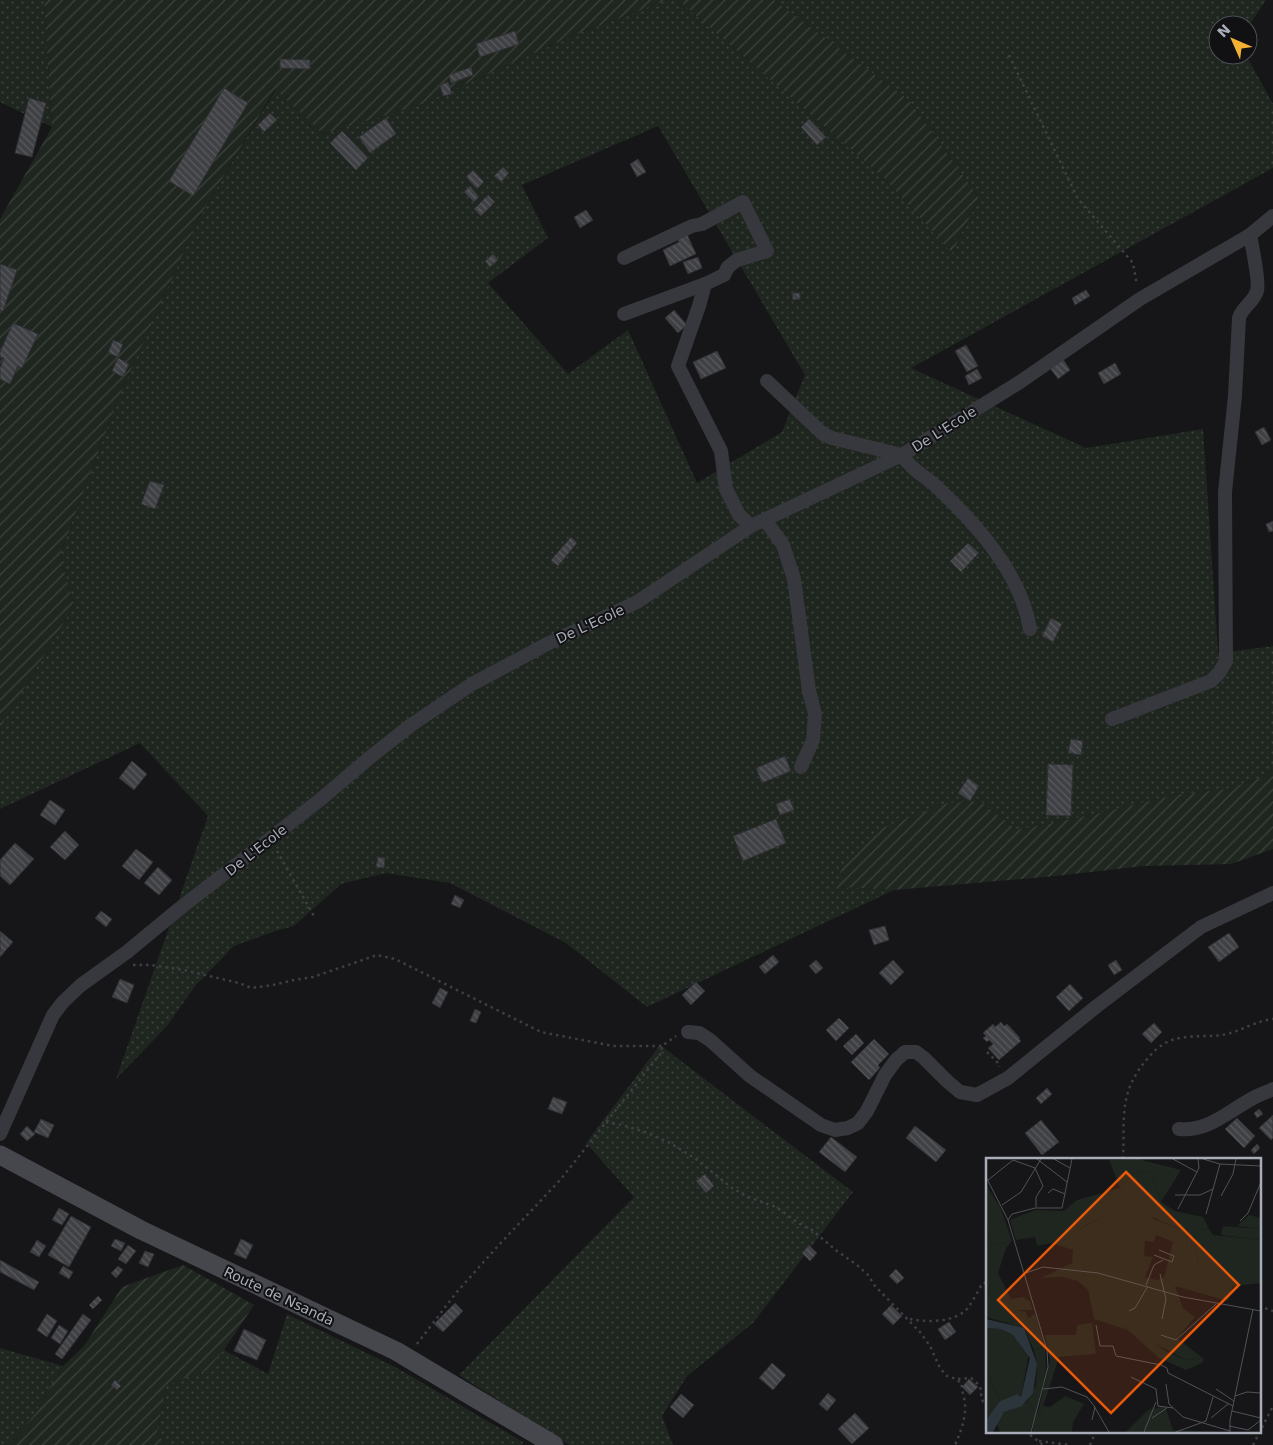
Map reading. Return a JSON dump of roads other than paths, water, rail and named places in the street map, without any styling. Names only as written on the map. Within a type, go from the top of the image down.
[{"type":"street","points":[[624,258],[692,226],[702,224],[743,202],[767,251],[737,260],[728,267],[724,275],[705,284],[624,314]]},
{"type":"street","name":"De L'Ecole","points":[[0,1134],[53,1015],[81,984],[111,964],[411,725],[472,684],[549,643],[637,602],[758,523],[902,455],[1020,382],[1140,299],[1250,235],[1273,216]]},
{"type":"street","points":[[1112,719],[1211,681],[1219,673],[1226,661],[1226,472],[1235,396],[1239,318],[1241,311],[1255,296],[1258,287],[1250,235]]},
{"type":"street","points":[[705,284],[678,366],[721,451],[726,489],[739,515],[758,523],[783,545],[794,579],[809,691],[815,714],[814,740],[801,767]]},
{"type":"street","points":[[766,381],[823,434],[832,438],[902,455],[910,466],[939,489],[989,540],[1006,567],[1021,598],[1028,614],[1030,629]]},
{"type":"street","points":[[688,1032],[699,1033],[767,1089],[821,1124],[835,1130],[848,1128],[858,1123],[867,1111],[885,1075],[896,1060],[905,1052],[916,1052],[960,1092],[977,1095],[1008,1078],[1097,1006],[1201,927],[1273,893]]},
{"type":"street","points":[[1179,1129],[1189,1130],[1198,1128],[1218,1120],[1254,1097],[1273,1089]]},
{"type":"street","name":"Route de Nsanda","points":[[0,1155],[141,1230],[408,1358],[554,1445]]}]
